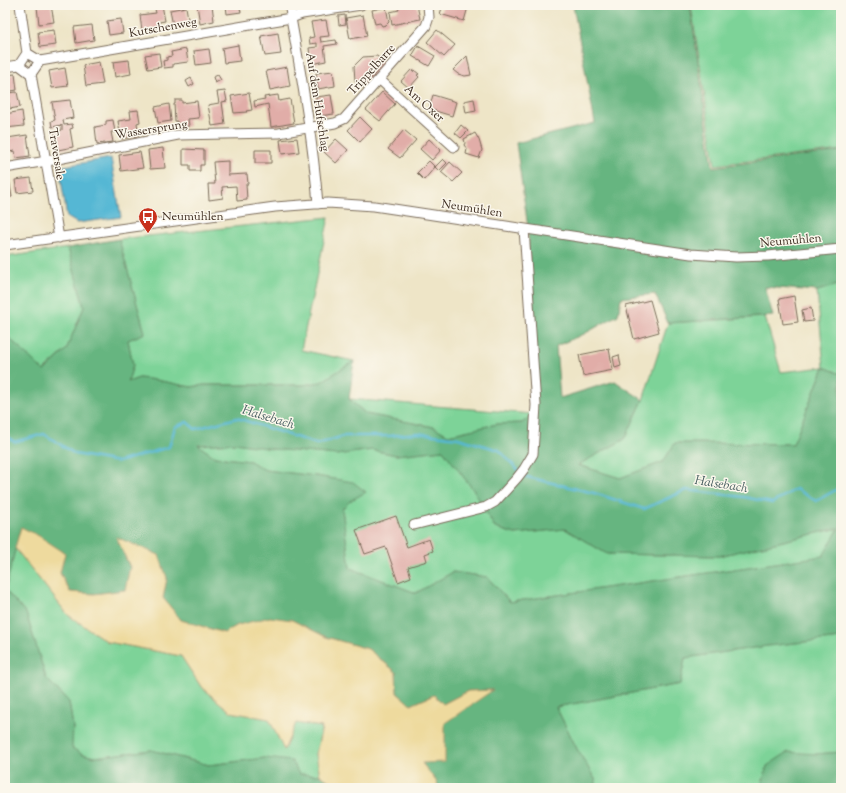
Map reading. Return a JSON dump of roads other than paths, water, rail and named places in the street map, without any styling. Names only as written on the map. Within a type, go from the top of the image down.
[{"type":"street","points":[[19,65],[27,53],[20,5]]},
{"type":"street","name":"Auf dem Hufschlag","points":[[290,5],[316,171],[318,204]]},
{"type":"street","name":"Kutschenweg","points":[[40,62],[291,18],[302,14],[361,5]]},
{"type":"street","name":"Trippelbarre","points":[[309,128],[335,124],[344,119],[426,26],[430,17],[428,5]]},
{"type":"street","points":[[5,67],[19,65],[31,74],[40,62],[27,53]]},
{"type":"street","name":"Traversale","points":[[31,74],[59,238]]},
{"type":"street","name":"Am Oxer","points":[[379,80],[454,147]]},
{"type":"street","name":"Wassersprung","points":[[5,168],[45,162],[178,135],[279,133],[309,128]]},
{"type":"street","name":"Neumühlen","points":[[5,246],[267,208],[318,204],[374,206],[698,255],[736,257],[768,256],[841,249]]},
{"type":"street","points":[[414,525],[486,507],[495,502],[517,478],[533,454],[536,405],[524,229]]},
{"type":"water","points":[[111,158],[121,217],[77,223],[67,217],[59,167]]},
{"type":"waterway","name":"Halsebach","points":[[5,434],[14,442],[44,434],[75,454],[118,462],[169,447],[175,427],[187,422],[195,429],[237,418],[317,444],[344,436],[389,436],[417,433],[458,438],[499,450],[519,471]]},
{"type":"waterway","name":"Halsebach","points":[[523,476],[594,493],[644,509],[686,490],[744,497],[772,503],[796,489],[816,501],[841,487]]},
{"type":"place","name":"Neumühlen","points":[[148,234]]}]
